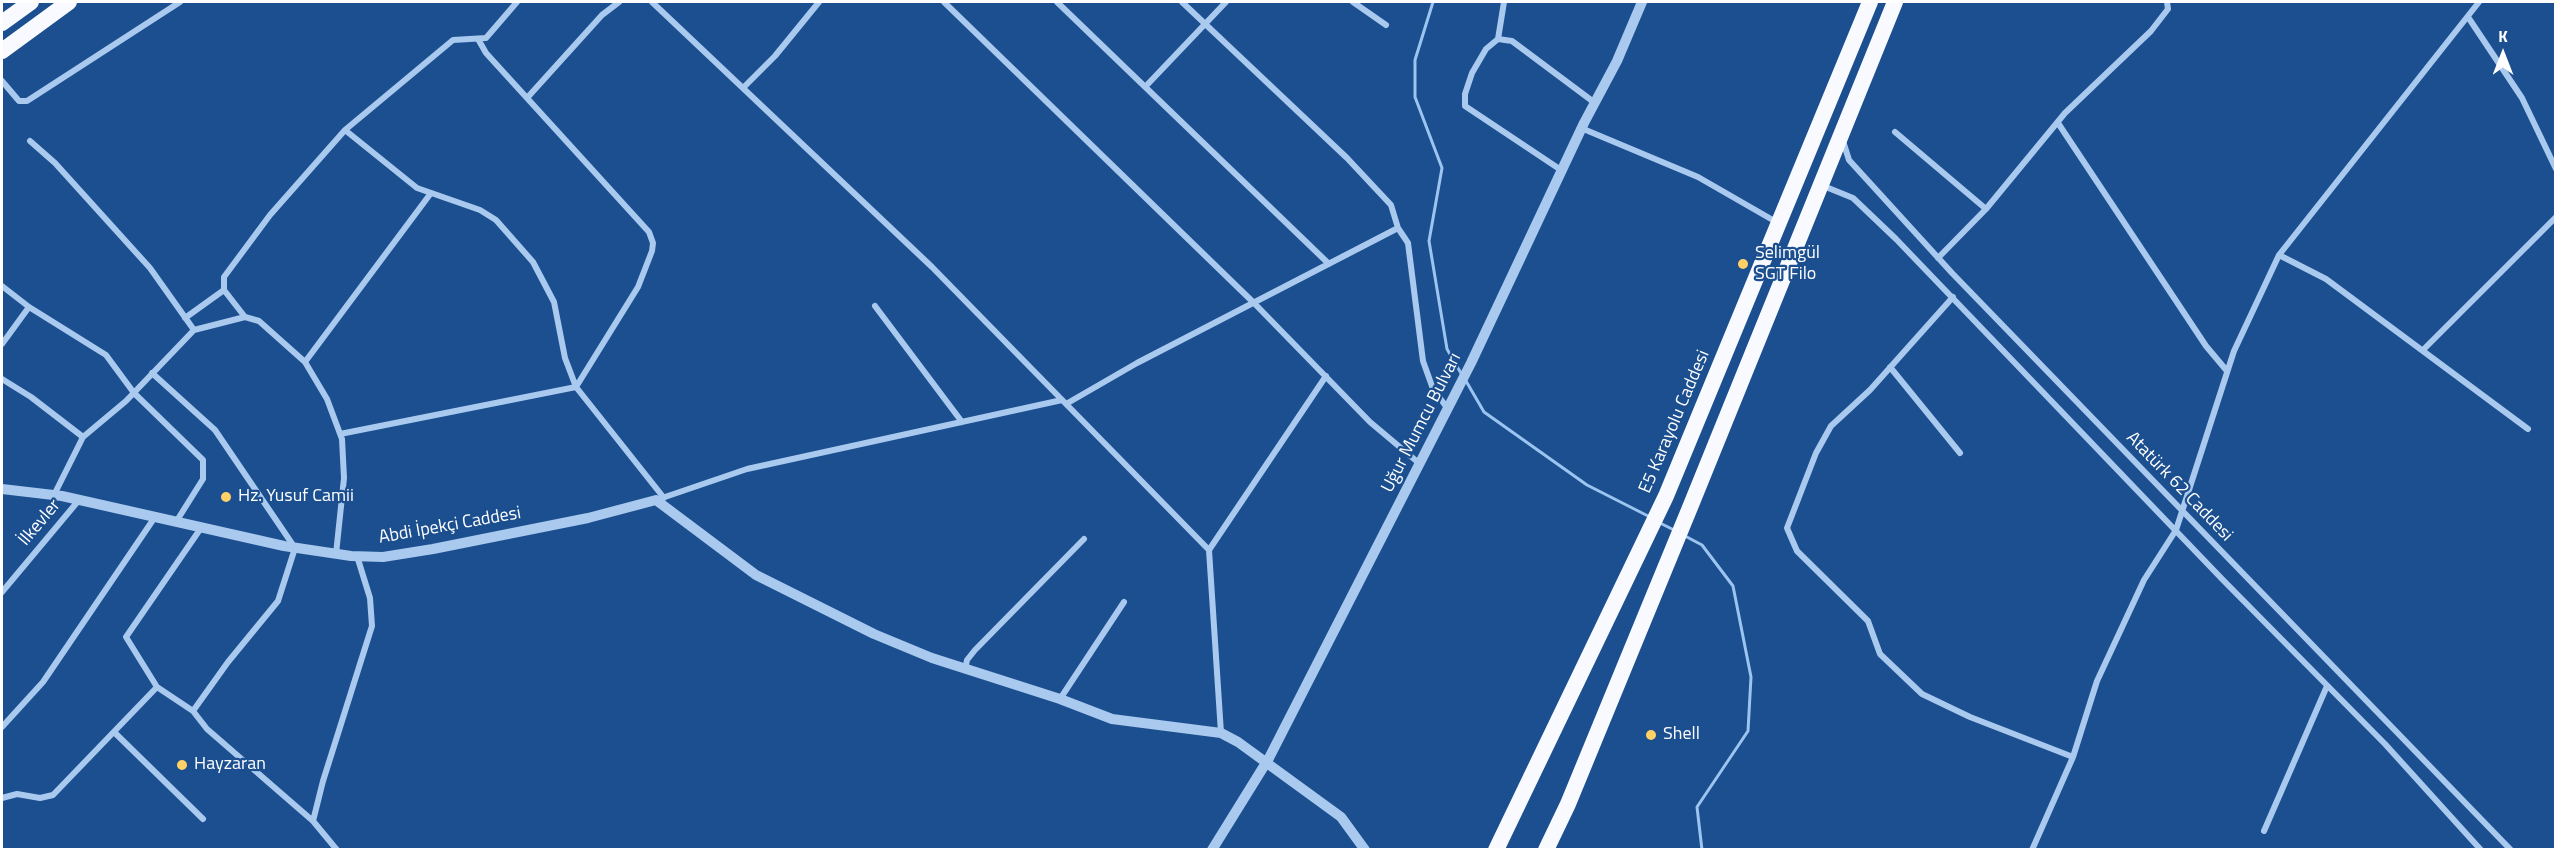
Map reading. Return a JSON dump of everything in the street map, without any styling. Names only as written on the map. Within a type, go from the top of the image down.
[{"type":"highway","points":[[2,23],[31,2]]},
{"type":"highway","points":[[2,51],[69,2]]},
{"type":"highway","name":"E5 Karayolu Caddesi","points":[[1496,849],[1666,496],[1870,2]]},
{"type":"highway","points":[[1546,849],[1568,804],[1675,546],[1895,2]]},
{"type":"street","points":[[2,81],[19,101],[27,101],[180,2]]},
{"type":"street","points":[[245,317],[224,290],[224,277],[270,215],[345,130],[453,40],[486,38],[517,2]]},
{"type":"street","points":[[527,98],[602,15],[619,2]]},
{"type":"street","points":[[652,2],[932,267],[1209,550]]},
{"type":"street","points":[[743,88],[775,56],[817,2]]},
{"type":"street","points":[[944,2],[1254,303],[1370,422],[1420,464]]},
{"type":"street","points":[[1057,2],[1329,264]]},
{"type":"street","points":[[1182,2],[1347,158],[1391,206],[1398,228],[1408,243],[1423,361],[1433,389],[1448,409]]},
{"type":"street","points":[[1146,87],[1226,2]]},
{"type":"street","points":[[1353,2],[1386,25]]},
{"type":"street","points":[[1504,2],[1498,39],[1486,49],[1472,73],[1465,94],[1465,106],[1562,170]]},
{"type":"street","name":"Uğur Mumcu Bulvarı","points":[[1212,849],[1266,762],[1472,363],[1581,128],[1617,61],[1642,2]]},
{"type":"street","points":[[1938,258],[1986,209],[2065,113],[2151,31],[2168,9],[2167,2]]},
{"type":"street","points":[[2032,849],[2073,757],[2097,681],[2144,580],[2176,530],[2234,351],[2279,255],[2479,2]]},
{"type":"street","points":[[2468,17],[2522,98],[2556,169]]},
{"type":"street","points":[[340,434],[576,387],[638,287],[653,243],[649,232],[486,53],[478,39]]},
{"type":"street","points":[[1498,39],[1512,41],[1595,103]]},
{"type":"street","points":[[2058,123],[2206,346],[2227,371]]},
{"type":"street","points":[[1581,128],[1698,177],[1778,223]]},
{"type":"street","points":[[345,130],[417,188],[480,210],[496,220],[533,262],[555,302],[565,358],[576,387],[660,499],[756,575],[874,633],[965,670],[1060,699],[1112,719],[1221,733],[1266,762],[1341,817],[1365,849]]},
{"type":"street","points":[[1895,132],[1986,209]]},
{"type":"street","name":"Atatürk 62 Caddesi","points":[[1841,135],[1849,160],[1938,258],[2511,849]]},
{"type":"street","points":[[30,141],[55,163],[150,268],[194,330]]},
{"type":"street","name":"Atatürk 62 Caddesi","points":[[1821,185],[1853,198],[1953,297],[2328,686],[2481,849]]},
{"type":"street","points":[[305,362],[431,193]]},
{"type":"street","points":[[2423,350],[2556,218]]},
{"type":"street","points":[[660,499],[747,469],[1064,402],[1398,228]]},
{"type":"street","points":[[2279,255],[2326,279],[2528,429]]},
{"type":"street","points":[[2,286],[29,307],[106,355],[134,393],[203,460],[203,479],[176,522]]},
{"type":"street","points":[[185,318],[224,290]]},
{"type":"street","points":[[1953,297],[1890,367],[1831,426],[1816,453],[1787,528],[1797,551],[1868,621],[1880,654],[1923,694],[1970,717],[2073,757]]},
{"type":"street","points":[[874,306],[963,422]]},
{"type":"street","points":[[2,344],[29,307]]},
{"type":"street","points":[[54,495],[83,437],[134,393],[194,330],[245,317],[259,321],[305,362],[327,399],[340,434],[344,478],[336,554]]},
{"type":"street","points":[[1890,367],[1960,453]]},
{"type":"street","points":[[152,374],[215,430],[295,548],[278,601],[228,662],[193,711]]},
{"type":"street","points":[[1221,733],[1209,550],[1326,376]]},
{"type":"street","points":[[2,379],[31,397],[83,437]]},
{"type":"street","name":"Abdi İpekçi Caddesi","points":[[2,489],[79,500],[295,548],[383,557],[588,518],[660,499]]},
{"type":"street","name":"İlkevler","points":[[2,592],[79,500]]},
{"type":"street","points":[[2,727],[44,682],[155,517]]},
{"type":"street","points":[[201,528],[126,637],[157,687],[193,711],[207,729],[313,821],[337,849]]},
{"type":"street","points":[[965,670],[967,660],[975,650],[1084,539]]},
{"type":"street","points":[[313,821],[323,781],[372,626],[370,598],[357,556]]},
{"type":"street","points":[[1060,699],[1124,602]]},
{"type":"street","points":[[2264,831],[2328,686]]},
{"type":"street","points":[[2,798],[17,794],[40,798],[53,795],[157,687]]},
{"type":"street","points":[[114,732],[203,819]]},
{"type":"waterway","points":[[1433,2],[1415,60],[1415,97],[1442,168],[1429,241],[1447,349],[1462,375]]},
{"type":"waterway","points":[[1466,381],[1484,412],[1587,485],[1650,517]]},
{"type":"waterway","points":[[1658,522],[1674,530]]},
{"type":"waterway","points":[[1685,536],[1702,545],[1733,586],[1751,677],[1748,731],[1697,807],[1702,850]]},
{"type":"place","name":"Selimgül SGT Filo","points":[[1743,264]]},
{"type":"place","name":"Hz. Yusuf Camii","points":[[226,497]]},
{"type":"place","name":"Shell","points":[[1651,735]]},
{"type":"place","name":"Hayzaran","points":[[182,765]]}]
